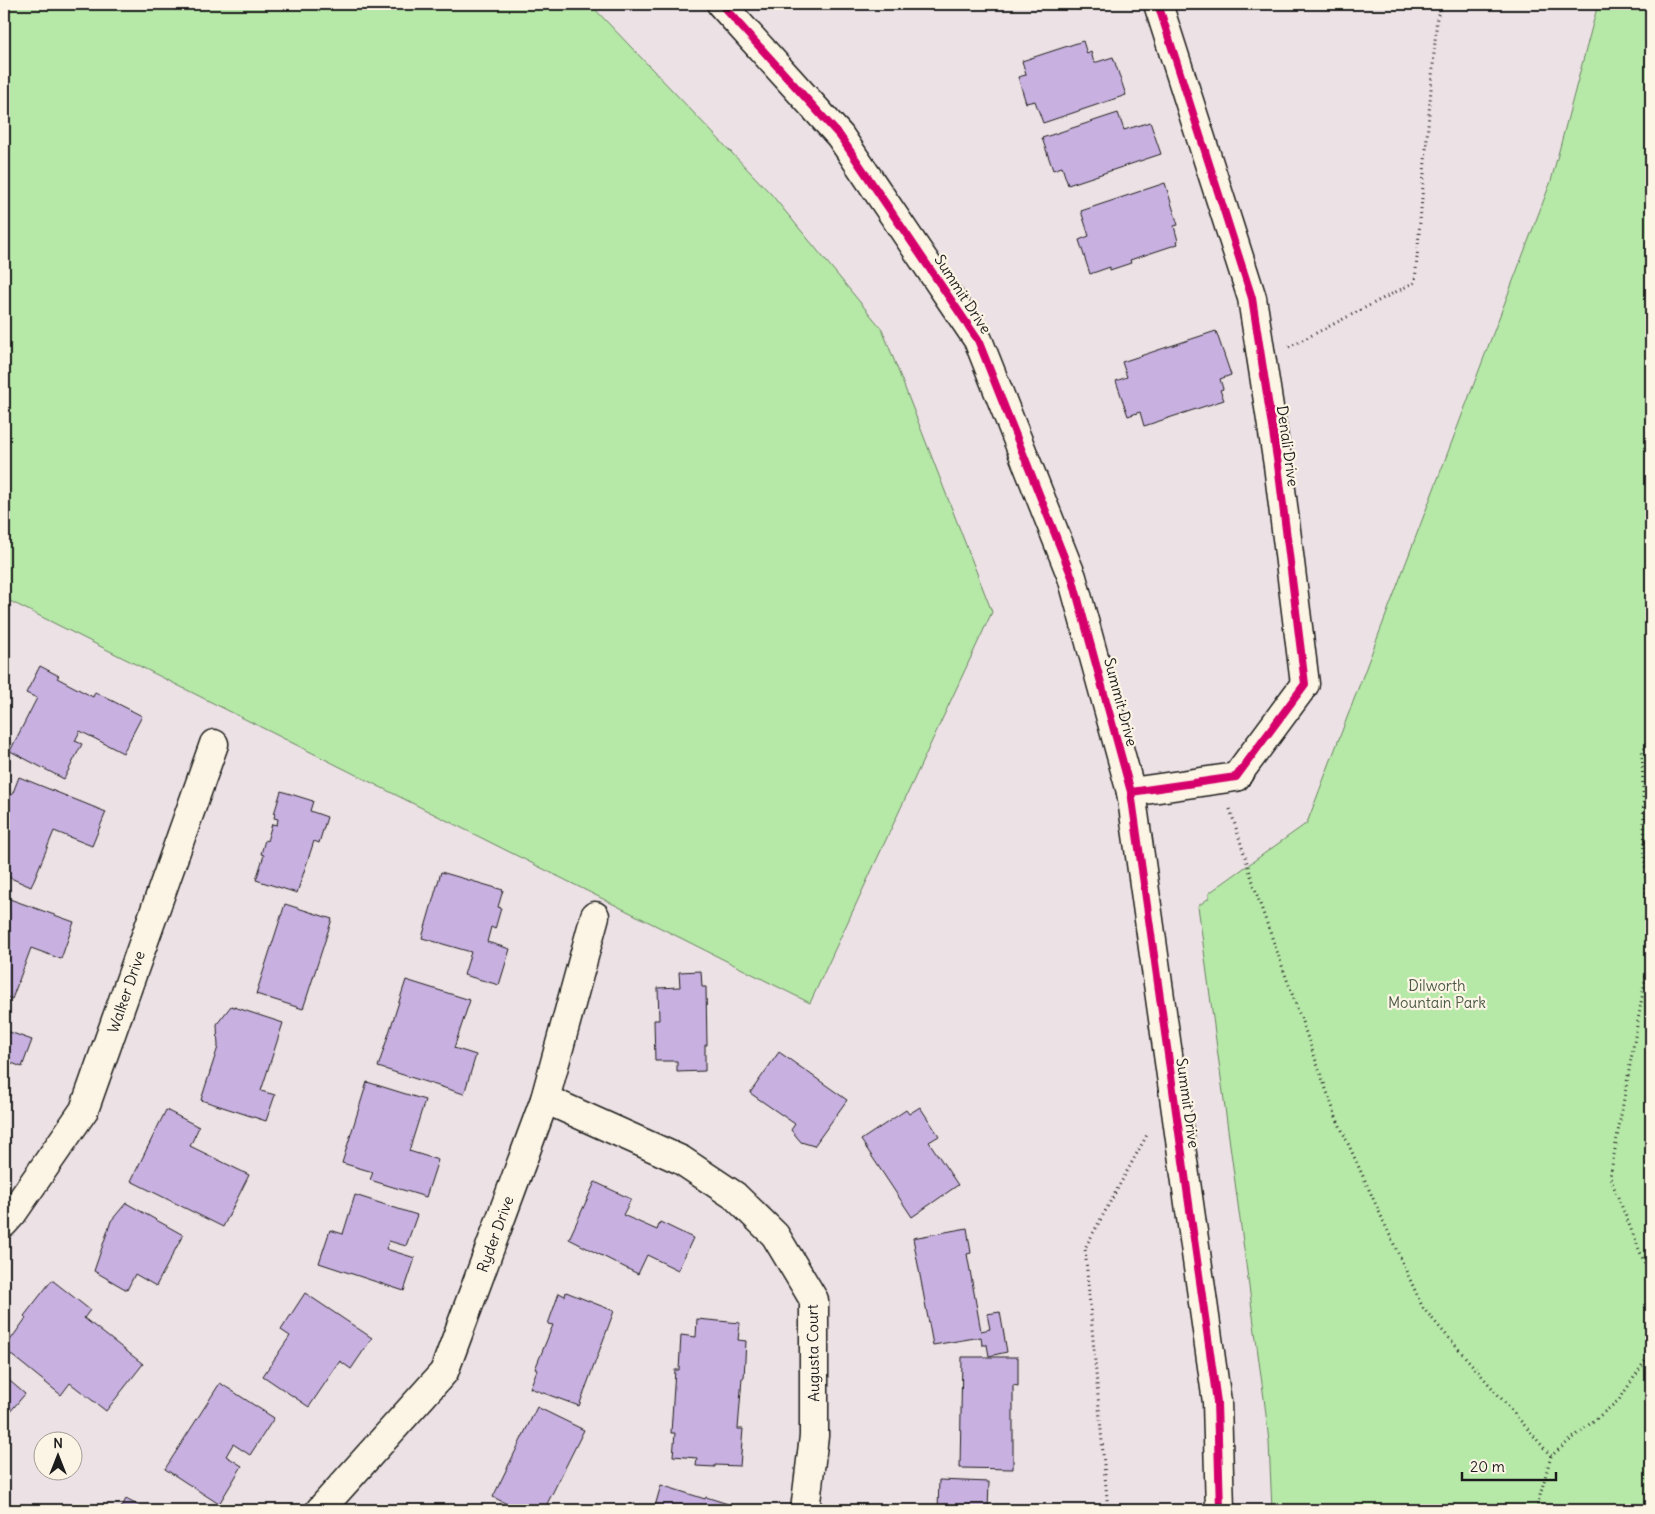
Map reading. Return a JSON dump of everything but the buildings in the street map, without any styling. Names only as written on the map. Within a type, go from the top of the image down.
[{"type":"street","name":"Summit Drive","points":[[720,4],[840,136],[978,340],[1072,577],[1130,792],[1217,1402],[1220,1510]]},
{"type":"street","name":"Denali Drive","points":[[1130,792],[1236,777],[1305,684],[1278,465],[1252,298],[1158,4]]},
{"type":"street","name":"Walker Drive","points":[[4,1223],[84,1110],[214,744]]},
{"type":"street","name":"Ryder Drive","points":[[320,1510],[444,1372],[544,1099],[595,916]]},
{"type":"street","name":"Augusta Court","points":[[544,1099],[681,1160],[735,1196],[775,1235],[814,1300],[814,1436],[805,1510]]},
{"type":"path","points":[[1262,361],[1415,282],[1437,17],[1442,4]]},
{"type":"path","points":[[1651,734],[1642,753],[1648,964],[1610,1177],[1651,1279]]},
{"type":"path","points":[[1221,779],[1260,904],[1336,1117],[1423,1308],[1551,1456]]},
{"type":"path","points":[[1108,1510],[1085,1248],[1149,1131]]},
{"type":"path","points":[[1536,1510],[1551,1456],[1619,1400],[1651,1352]]},
{"type":"green space","points":[[4,4],[590,4],[771,194],[882,329],[992,612],[810,1003],[4,598]]},
{"type":"green space","name":"Dilworth Mountain Park","points":[[1598,4],[1651,4],[1651,1510],[1272,1510],[1269,1442],[1265,1406],[1198,906],[1209,898],[1209,893],[1307,823],[1551,181]]},
{"type":"cycle path","points":[[721,4],[840,136],[978,340],[1072,577],[1131,792],[1217,1402],[1220,1510]]},
{"type":"cycle path","points":[[1131,792],[1236,777],[1305,684],[1278,465],[1252,298],[1158,4]]}]
